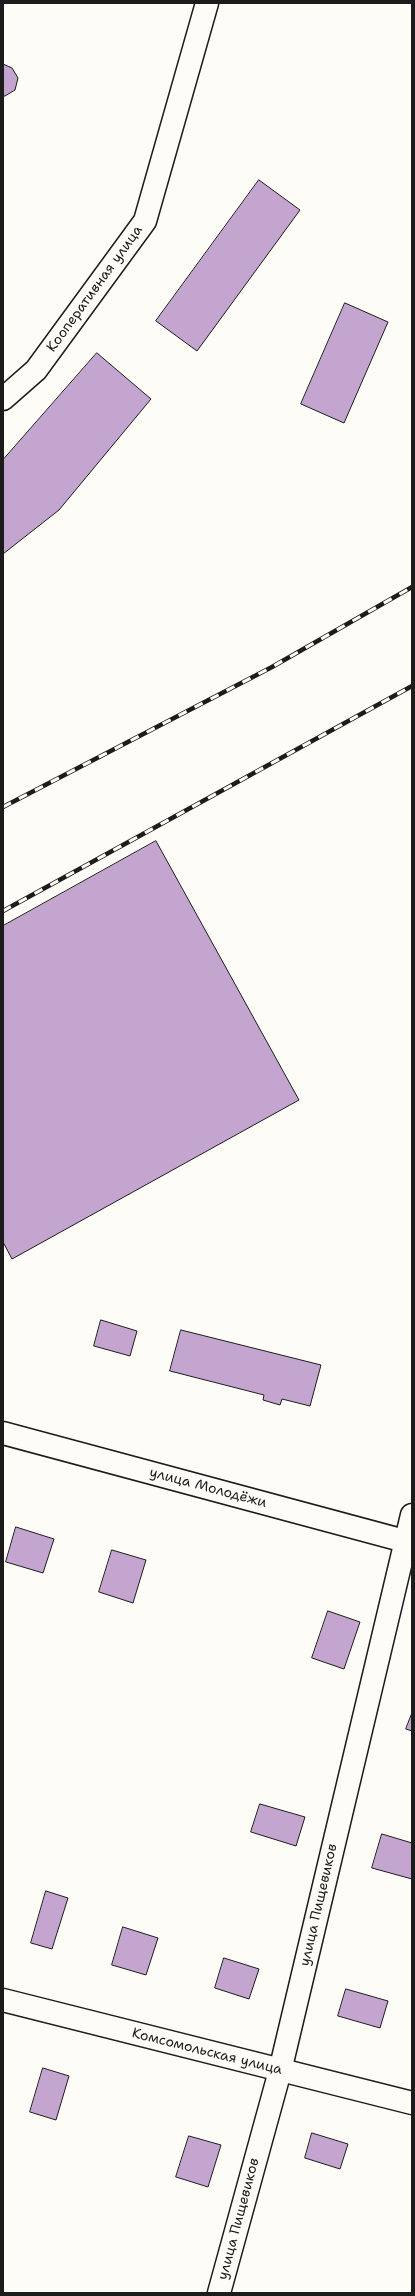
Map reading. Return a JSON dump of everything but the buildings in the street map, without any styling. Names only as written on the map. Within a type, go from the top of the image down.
[{"type":"street","name":"Кооперативная улица","points":[[3,399],[36,370],[145,221],[207,3]]},
{"type":"street","name":"улица Молодёжи","points":[[3,1433],[409,1542]]},
{"type":"street","name":"улица Пищевиков","points":[[219,2293],[280,2071],[409,1542],[412,1515]]},
{"type":"street","name":"Комсомольская улица","points":[[3,2000],[280,2071],[412,2103]]},
{"type":"railway","points":[[3,807],[272,667],[412,587]]},
{"type":"railway","points":[[3,911],[412,686]]}]
